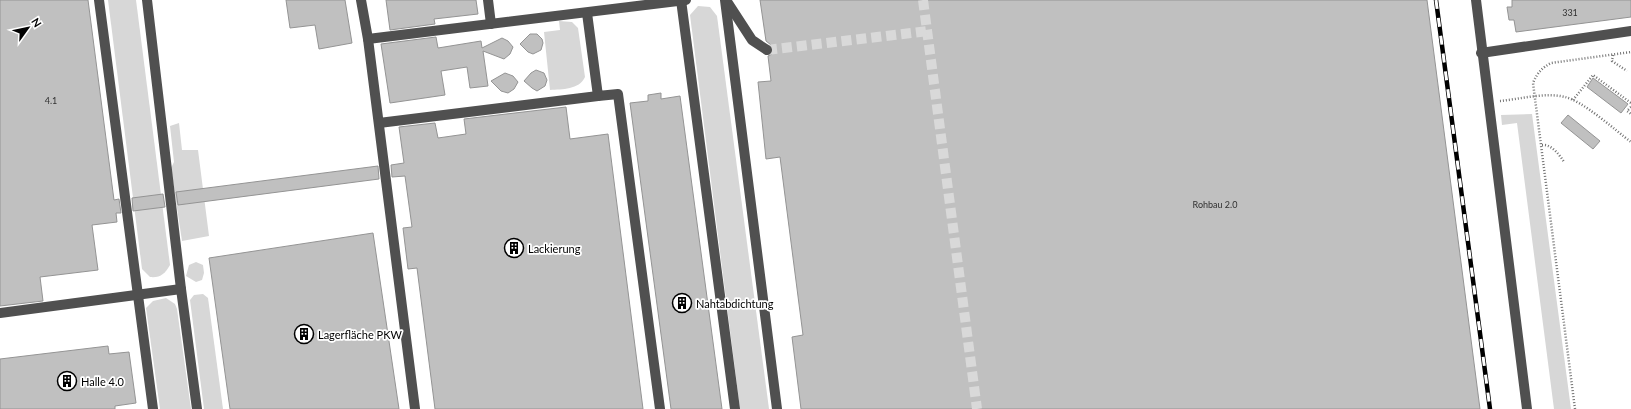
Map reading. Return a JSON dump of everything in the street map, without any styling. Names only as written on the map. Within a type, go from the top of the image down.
[{"type":"lane","points":[[98,0],[153,409]]},
{"type":"lane","points":[[147,0],[181,289],[197,409]]},
{"type":"lane","points":[[361,0],[368,39],[415,409]]},
{"type":"lane","points":[[488,0],[491,24]]},
{"type":"lane","points":[[681,0],[735,409]]},
{"type":"lane","points":[[368,39],[686,0]]},
{"type":"lane","points":[[726,0],[752,40],[767,50]]},
{"type":"lane","points":[[726,0],[777,409]]},
{"type":"lane","points":[[1476,0],[1527,409]]},
{"type":"lane","points":[[587,13],[598,96]]},
{"type":"lane","points":[[1482,52],[1631,31]]},
{"type":"lane","points":[[379,123],[618,94],[660,409]]},
{"type":"lane","points":[[0,313],[181,289]]},
{"type":"path","points":[[1575,409],[1542,145],[1532,84],[1536,74],[1542,68],[1551,63],[1631,52]]},
{"type":"path","points":[[1613,55],[1612,61],[1627,71]]},
{"type":"path","points":[[1573,100],[1593,75],[1631,103]]},
{"type":"path","points":[[1488,103],[1534,97],[1558,96],[1573,100],[1631,142]]},
{"type":"path","points":[[1631,107],[1627,111],[1631,114]]},
{"type":"path","points":[[1542,145],[1546,144],[1560,154],[1564,162]]},
{"type":"shaded area","points":[[108,0],[136,0],[170,265],[164,273],[157,277],[150,277],[142,269]]},
{"type":"shaded area","points":[[698,6],[710,7],[717,16],[769,409],[740,409],[690,15]]},
{"type":"shaded area","points":[[559,21],[572,22],[578,28],[585,77],[574,87],[550,90],[544,32],[560,30]]},
{"type":"shaded area","points":[[1532,114],[1571,409],[1554,409],[1517,123],[1502,125],[1501,115]]},
{"type":"shaded area","points":[[179,123],[182,150],[198,150],[209,236],[182,241],[171,168],[174,162],[170,126]]},
{"type":"shaded area","points":[[196,262],[203,265],[204,273],[202,280],[196,282],[186,276],[189,265]]},
{"type":"shaded area","points":[[203,294],[208,298],[223,409],[204,409],[190,300],[194,295]]},
{"type":"shaded area","points":[[166,298],[175,304],[177,309],[191,409],[160,409],[146,308],[153,301]]},
{"type":"building","points":[[0,0],[88,0],[114,200],[119,199],[121,213],[116,213],[117,222],[92,225],[98,270],[40,277],[43,301],[0,306]]},
{"type":"building","points":[[286,0],[345,0],[352,43],[319,49],[315,25],[290,28]]},
{"type":"building","points":[[386,0],[476,0],[478,14],[434,19],[435,24],[390,30]]},
{"type":"building","points":[[760,0],[1427,0],[1480,409],[801,409],[792,337],[803,335],[780,157],[766,159],[758,82],[771,81],[768,56],[772,54],[773,50],[771,45],[766,41]]},
{"type":"building","points":[[1512,0],[1631,0],[1631,17],[1516,32],[1514,20],[1509,20],[1507,7],[1512,7]]},
{"type":"building","points":[[530,34],[537,34],[542,39],[543,43],[541,50],[533,54],[528,52],[520,44]]},
{"type":"building","points":[[436,37],[438,48],[481,41],[482,48],[502,38],[508,41],[513,47],[510,54],[504,59],[483,51],[488,86],[470,88],[467,67],[441,71],[445,95],[390,103],[381,44]]},
{"type":"building","points":[[536,70],[544,73],[547,80],[545,86],[537,91],[524,81]]},
{"type":"building","points":[[505,73],[513,76],[518,82],[514,89],[508,93],[501,91],[491,81]]},
{"type":"building","points":[[1593,78],[1628,104],[1621,113],[1587,87]]},
{"type":"building","name":"Nahtabdichtung","points":[[661,93],[661,99],[680,96],[722,409],[671,409],[630,103],[648,101],[648,95]]},
{"type":"building","name":"Lackierung","points":[[566,107],[570,139],[608,134],[643,409],[435,409],[417,268],[408,269],[403,228],[412,227],[405,176],[392,177],[391,165],[404,163],[399,127],[435,123],[438,138],[466,134],[464,119]]},
{"type":"building","points":[[1568,115],[1600,141],[1593,149],[1561,123]]},
{"type":"building","points":[[378,166],[379,179],[178,205],[176,192]]},
{"type":"building","points":[[163,194],[165,207],[133,211],[132,198]]},
{"type":"building","name":"Lagerfläche PKW","points":[[373,233],[399,409],[230,409],[209,258]]},
{"type":"building","name":"Halle 4.0","points":[[108,346],[109,354],[129,352],[136,403],[115,406],[115,409],[0,409],[0,359]]},
{"type":"tunnel","points":[[923,0],[977,409]]},
{"type":"tunnel","points":[[767,50],[928,31]]},
{"type":"railway","points":[[1436,0],[1490,409]]},
{"type":"place","name":"Lackierung","points":[[514,248]]},
{"type":"place","name":"Nahtabdichtung","points":[[682,303]]},
{"type":"place","name":"Lagerfläche PKW","points":[[304,334]]},
{"type":"place","name":"Halle 4.0","points":[[67,381]]}]
